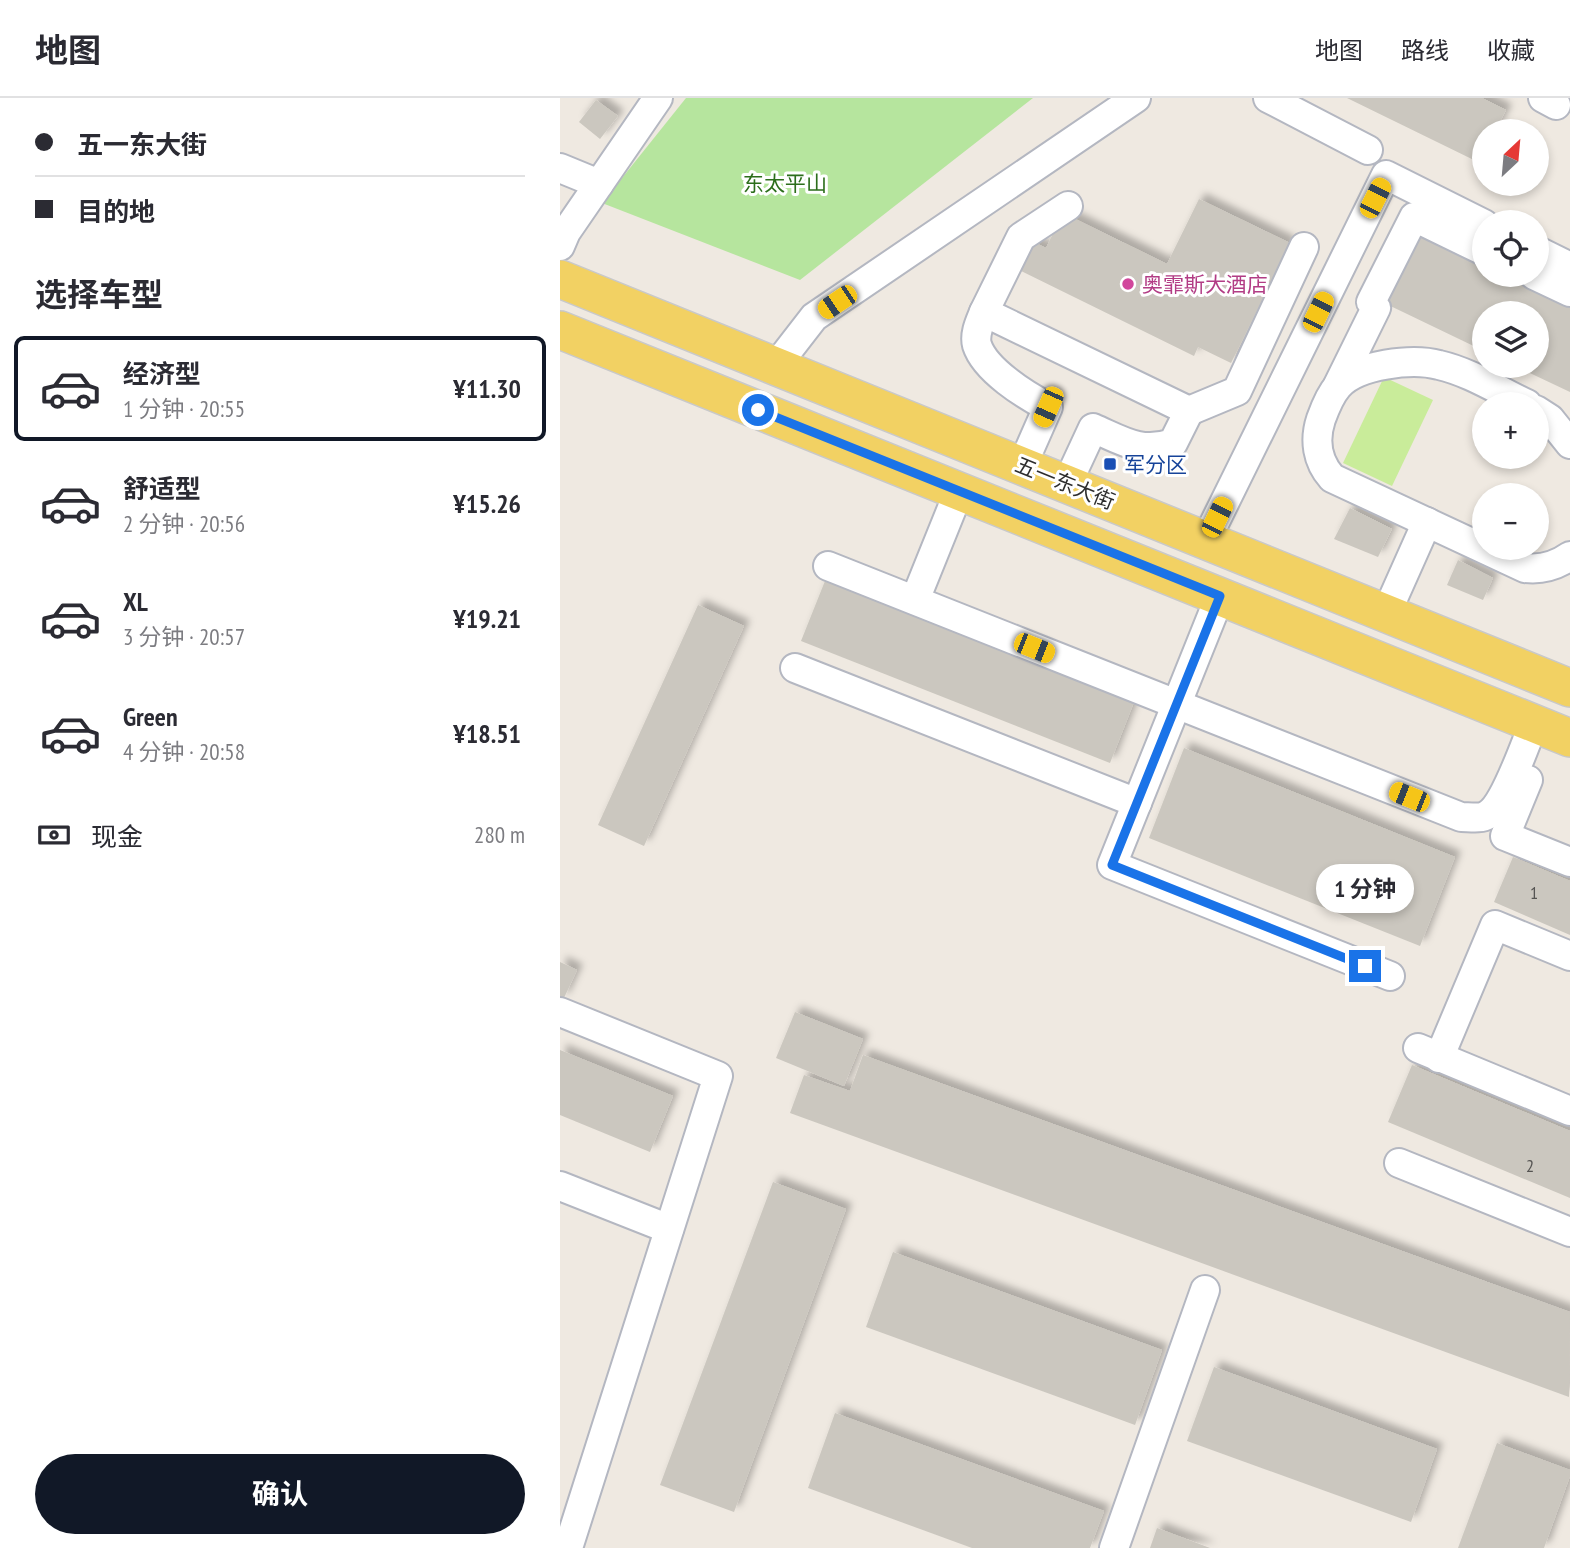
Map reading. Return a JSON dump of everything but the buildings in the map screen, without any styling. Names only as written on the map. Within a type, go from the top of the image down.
[{"type":"main road","name":"五一东大街","points":[[560,279],[1570,688]]},
{"type":"main road","points":[[560,330],[1551,730]]},
{"type":"main road","points":[[758,410],[776,366]]},
{"type":"main road","points":[[1368,656],[1386,614]]},
{"type":"street","points":[[560,246],[566,232],[659,98]]},
{"type":"street","points":[[776,366],[814,317],[1136,98]]},
{"type":"street","points":[[1268,98],[1368,150]]},
{"type":"street","points":[[560,168],[599,184]]},
{"type":"street","points":[[1206,540],[1386,175],[1472,218]]},
{"type":"street","points":[[1022,466],[1048,407],[1023,394],[1000,375],[976,343],[977,331],[1021,237],[1068,206]]},
{"type":"street","points":[[1472,245],[1414,217],[1371,302],[1377,307],[1326,407],[1317,434],[1319,456],[1332,478],[1525,568],[1537,570],[1570,556]]},
{"type":"street","points":[[1067,484],[1093,428],[1142,447],[1157,449],[1173,443],[1189,411],[1237,391],[1304,247]]},
{"type":"street","points":[[1549,256],[1570,267]]},
{"type":"street","points":[[1549,282],[1570,292]]},
{"type":"street","points":[[984,312],[1189,411]]},
{"type":"street","points":[[1338,385],[1366,369],[1392,364],[1427,363],[1461,372],[1502,392]]},
{"type":"street","points":[[1549,418],[1570,444]]},
{"type":"street","points":[[915,600],[958,491]]},
{"type":"street","points":[[1386,614],[1427,522]]},
{"type":"street","points":[[828,566],[1461,817],[1485,817],[1494,810],[1551,730]]},
{"type":"street","points":[[1220,596],[1112,865],[1390,976]]},
{"type":"street","points":[[795,668],[1137,803]]},
{"type":"street","points":[[1551,730],[1505,836],[1570,862]]},
{"type":"street","points":[[1570,956],[1495,925],[1429,1053],[1570,1111]]},
{"type":"street","points":[[560,1012],[718,1076],[568,1548]]},
{"type":"street","points":[[1399,1163],[1570,1232]]},
{"type":"street","points":[[560,1186],[669,1229]]},
{"type":"street","points":[[1114,1548],[1205,1290]]},
{"type":"green space","name":"东太平山","points":[[686,98],[1033,98],[800,280],[602,203]]},
{"type":"green space","points":[[1384,377],[1433,400],[1392,486],[1343,463]]},
{"type":"place","name":"奥霏斯大酒店","points":[[1128,284]]},
{"type":"place","name":"军分区","points":[[1110,464]]},
{"type":"route","points":[[758,410],[1220,596],[1112,865],[1365,966]]}]
